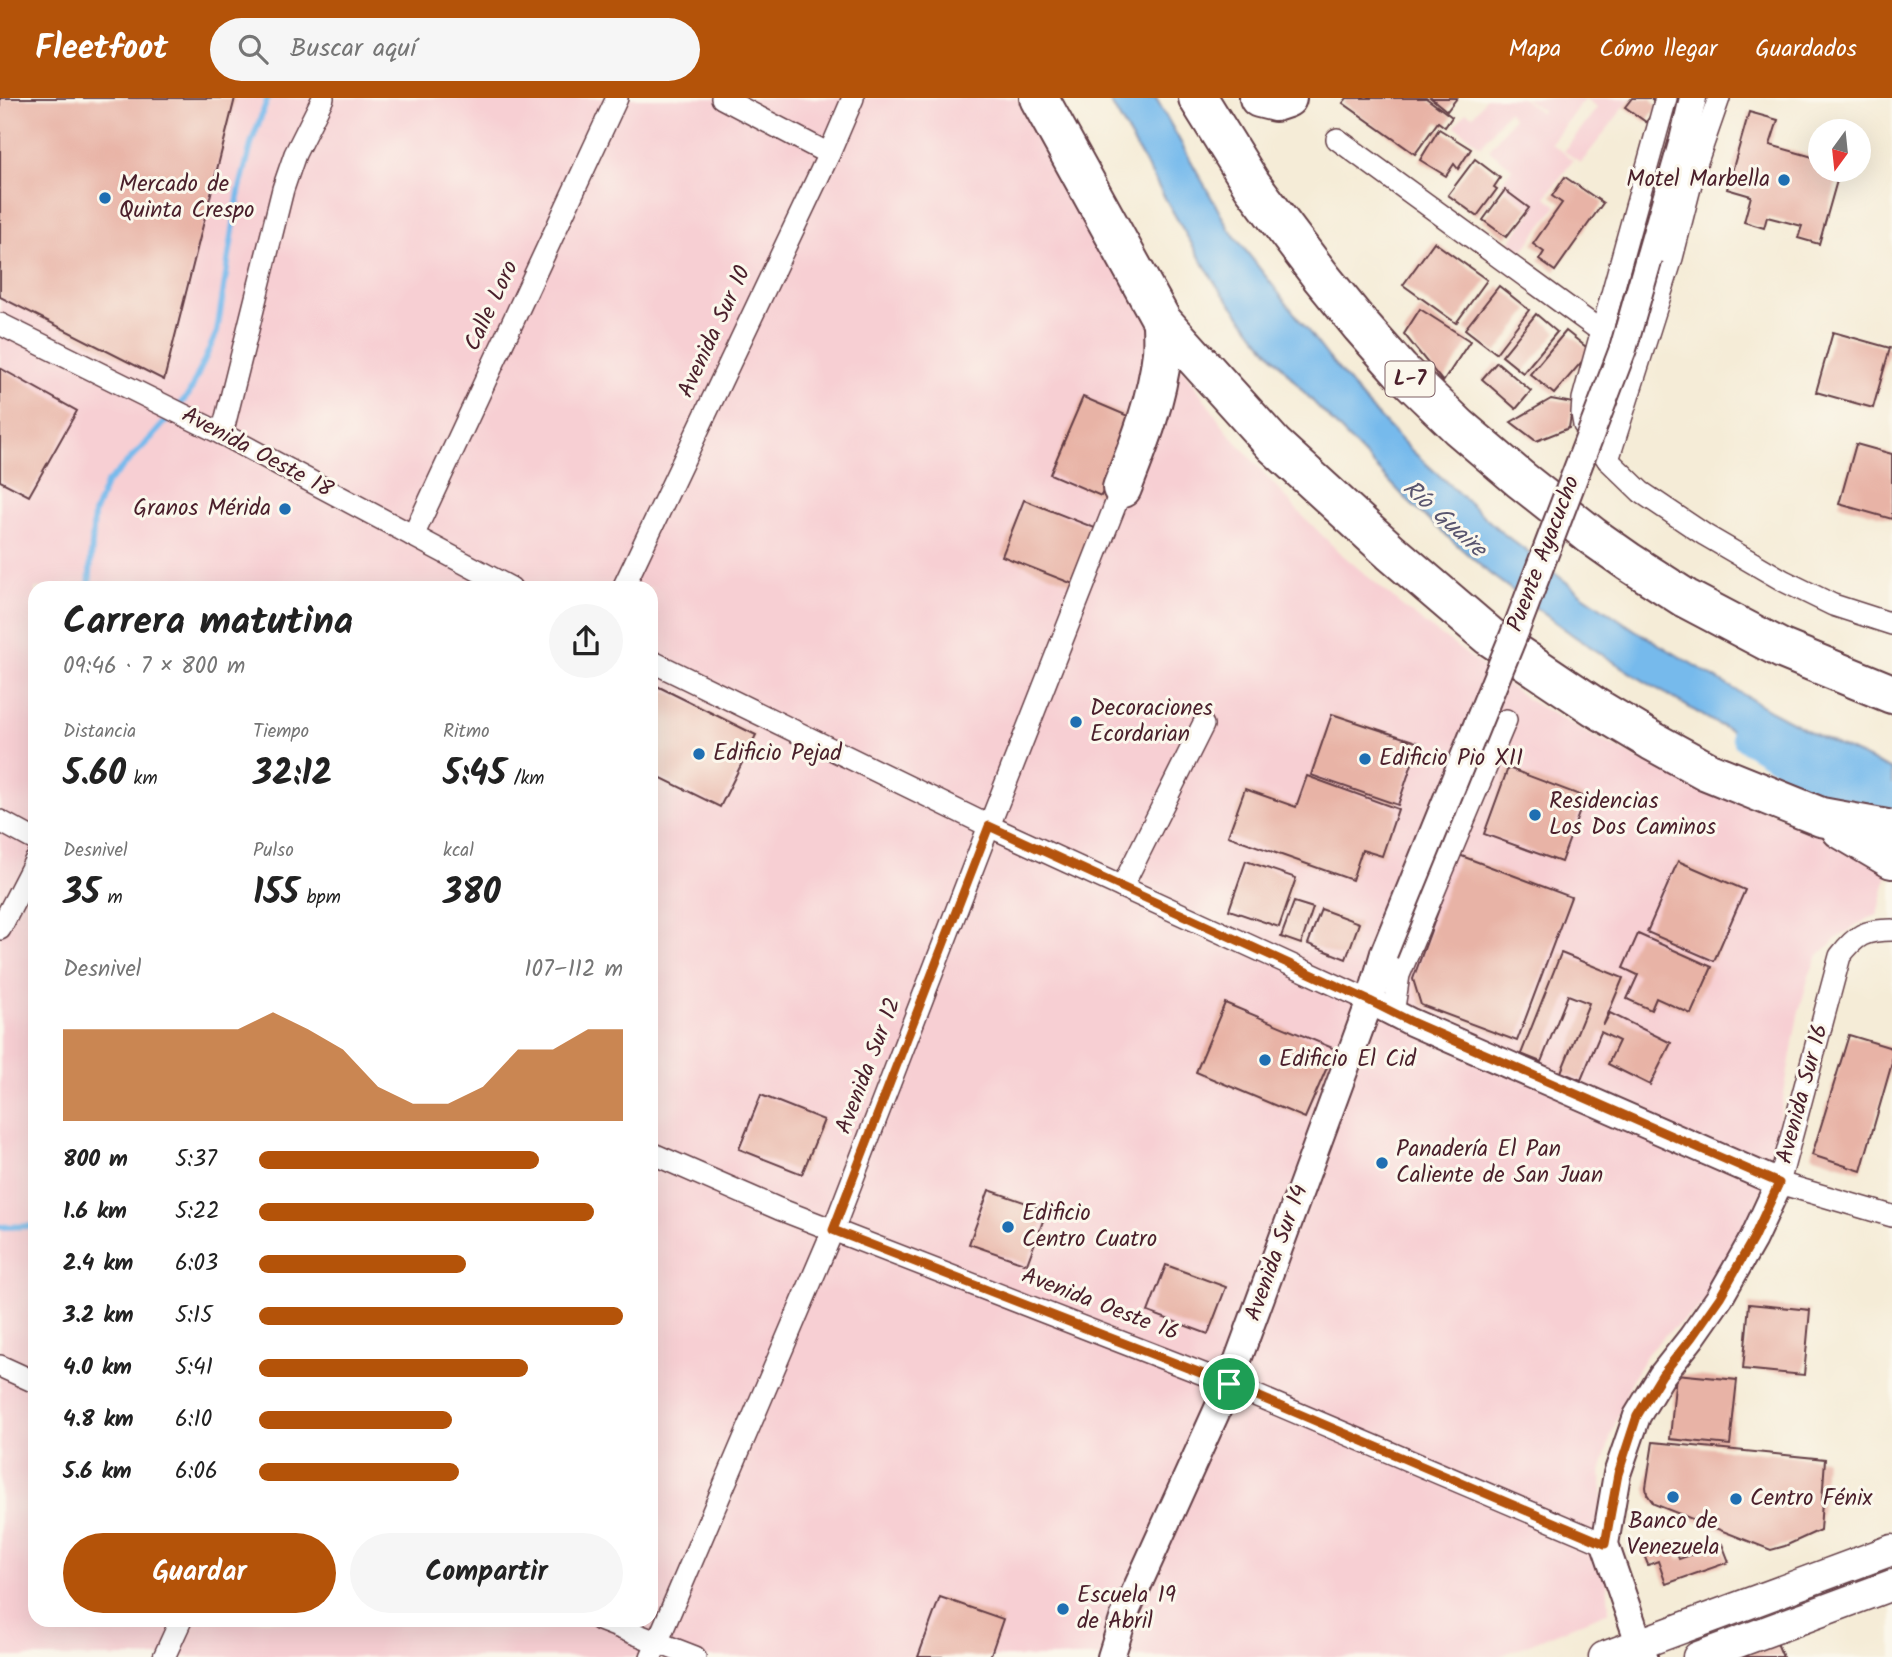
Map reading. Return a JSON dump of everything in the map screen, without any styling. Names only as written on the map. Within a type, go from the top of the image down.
[{"type":"highway","points":[[1039,98],[1162,321],[1274,445],[1391,552],[1489,636],[1595,707],[1707,771],[1821,817],[1892,859]]},
{"type":"highway","name":"L-7","points":[[1198,98],[1252,185],[1322,278],[1400,370],[1470,436],[1592,536],[1685,598],[1782,649],[1892,694]]},
{"type":"highway","points":[[1259,98],[1275,102],[1287,98]]},
{"type":"highway","points":[[1122,488],[1140,444],[1152,402],[1161,353],[1162,321]]},
{"type":"highway","points":[[1821,817],[1892,830]]},
{"type":"main road","points":[[1604,1657],[1642,1650],[1892,1550]]},
{"type":"main road","points":[[1698,1657],[1892,1585]]},
{"type":"street","points":[[222,434],[283,189],[295,154],[323,98]]},
{"type":"street","name":"Calle Loro","points":[[413,536],[617,98]]},
{"type":"street","points":[[722,98],[829,154]]},
{"type":"street","name":"Avenida Sur 10","points":[[626,581],[853,98]]},
{"type":"street","points":[[1666,98],[1583,399],[1584,425],[1608,460],[1641,492],[1705,535],[1833,606],[1892,624]]},
{"type":"street","name":"Puente Ayacucho","points":[[1381,1007],[1384,953],[1515,632],[1623,349],[1693,98]]},
{"type":"street","points":[[1608,460],[1672,258],[1696,164],[1719,98]]},
{"type":"street","points":[[1337,139],[1602,332],[1642,353]]},
{"type":"street","name":"Avenida Oeste 18","points":[[0,324],[222,434],[498,581]]},
{"type":"street","name":"Avenida Sur 12","points":[[654,1650],[833,1230],[1122,488]]},
{"type":"street","points":[[658,664],[989,826],[1381,1007],[1779,1183],[1892,1216]]},
{"type":"street","points":[[1381,1007],[1399,975],[1506,720]]},
{"type":"street","points":[[1122,887],[1203,724]]},
{"type":"street","points":[[0,821],[28,836]]},
{"type":"street","points":[[0,929],[28,875]]},
{"type":"street","name":"Avenida Sur 16","points":[[1605,1544],[1618,1474],[1637,1416],[1662,1375],[1720,1297],[1753,1239],[1779,1183],[1840,956],[1851,941],[1864,934],[1892,930]]},
{"type":"street","name":"Avenida Sur 14","points":[[1111,1657],[1124,1616],[1229,1384],[1381,1007]]},
{"type":"street","name":"Avenida Oeste 16","points":[[658,1156],[779,1209],[1229,1384],[1605,1544]]},
{"type":"street","points":[[0,1366],[28,1379]]},
{"type":"street","points":[[1605,1544],[1642,1650]]},
{"type":"street","points":[[164,1657],[178,1627]]},
{"type":"street","points":[[613,1627],[654,1650],[695,1657]]},
{"type":"shaded area","points":[[0,98],[1017,98],[1059,179],[1137,301],[1226,430],[1298,511],[1338,551],[1408,611],[1527,699],[1592,736],[1704,790],[1892,853],[1878,915],[1836,939],[1817,957],[1809,976],[1798,1015],[1776,1138],[1761,1193],[1718,1293],[1665,1335],[1648,1353],[1632,1379],[1611,1435],[1601,1473],[1609,1611],[1498,1657],[0,1657]]},
{"type":"shaded area","points":[[1486,98],[1522,98],[1541,113],[1542,111],[1525,98],[1585,98],[1551,143],[1573,160],[1546,197],[1557,206],[1521,253],[1508,244],[1533,210],[1500,184],[1512,168],[1489,150],[1513,118],[1508,111],[1481,146],[1455,126],[1466,112],[1473,116]]},
{"type":"shaded area","points":[[1585,98],[1631,98],[1581,163],[1564,151],[1597,108]]},
{"type":"water","points":[[1108,98],[1156,98],[1229,229],[1329,358],[1365,402],[1410,449],[1500,531],[1583,595],[1635,630],[1771,711],[1892,770],[1892,807],[1719,725],[1634,675],[1574,636],[1490,574],[1412,505],[1303,391],[1217,286]]},
{"type":"building","name":"Mercado de Quinta Crespo","points":[[0,98],[235,98],[164,380],[0,297]]},
{"type":"building","points":[[1347,98],[1426,98],[1452,117],[1445,127],[1438,122],[1415,154],[1343,103]]},
{"type":"building","points":[[1431,98],[1457,98],[1447,111]]},
{"type":"building","points":[[1632,98],[1651,98],[1657,107],[1646,122],[1625,107]]},
{"type":"building","name":"Motel Marbella","points":[[1749,112],[1778,120],[1770,145],[1808,156],[1808,182],[1837,182],[1819,244],[1798,238],[1802,226],[1767,217],[1764,228],[1744,222],[1751,196],[1727,189]]},
{"type":"building","points":[[1439,129],[1471,149],[1458,169],[1454,164],[1446,176],[1420,160]]},
{"type":"building","points":[[1475,159],[1500,178],[1494,187],[1497,189],[1477,216],[1448,195]]},
{"type":"building","points":[[1565,177],[1603,203],[1555,271],[1539,260],[1544,252],[1533,244],[1562,203],[1552,196]]},
{"type":"building","points":[[1505,190],[1529,208],[1506,237],[1483,220]]},
{"type":"building","points":[[1434,242],[1487,280],[1456,323],[1403,285]]},
{"type":"building","points":[[1499,286],[1529,310],[1496,353],[1465,329]]},
{"type":"building","points":[[1420,309],[1470,341],[1443,382],[1404,334]]},
{"type":"building","points":[[1536,314],[1557,332],[1523,373],[1502,356]]},
{"type":"building","points":[[1566,331],[1591,351],[1554,394],[1530,374]]},
{"type":"building","points":[[1833,332],[1890,348],[1873,408],[1816,392]]},
{"type":"building","points":[[1497,362],[1531,391],[1516,409],[1482,379]]},
{"type":"building","points":[[0,368],[77,411],[29,496],[0,481]]},
{"type":"building","points":[[1083,397],[1135,419],[1101,496],[1050,474]]},
{"type":"building","points":[[1551,399],[1573,403],[1569,428],[1536,441],[1511,422]]},
{"type":"building","points":[[1856,444],[1892,454],[1892,519],[1839,504]]},
{"type":"building","points":[[1024,500],[1095,528],[1073,584],[1002,556]]},
{"type":"building","name":"Edificio Pejad","points":[[658,686],[756,735],[720,807],[658,776]]},
{"type":"building","name":"Edificio Pio XII","points":[[1332,714],[1419,743],[1398,805],[1311,775]]},
{"type":"building","name":"Residencias Los Dos Caminos","points":[[1508,768],[1585,797],[1561,862],[1484,834]]},
{"type":"building","points":[[1307,776],[1398,809],[1382,856],[1362,850],[1352,880],[1228,836],[1245,789],[1296,807]]},
{"type":"building","points":[[1459,855],[1571,897],[1517,1041],[1421,1005],[1413,979]]},
{"type":"building","points":[[1246,861],[1296,878],[1279,927],[1229,910]]},
{"type":"building","points":[[1678,861],[1745,890],[1714,961],[1647,932]]},
{"type":"building","points":[[1294,902],[1313,908],[1301,944],[1281,937]]},
{"type":"building","points":[[1321,909],[1359,923],[1346,959],[1308,944]]},
{"type":"building","points":[[1638,934],[1712,967],[1691,1014],[1656,998],[1651,1010],[1627,999],[1638,975],[1623,968]]},
{"type":"building","points":[[1561,953],[1623,978],[1603,1026],[1610,1013],[1671,1043],[1650,1085],[1608,1064],[1619,1041],[1601,1032],[1581,1080],[1561,1072],[1589,1003],[1568,995],[1541,1062],[1521,1054]]},
{"type":"building","name":"Edificio El Cid","points":[[1225,1003],[1335,1049],[1305,1118],[1196,1072]]},
{"type":"building","points":[[1849,1035],[1892,1048],[1892,1063],[1861,1171],[1812,1155]]},
{"type":"building","points":[[761,1095],[824,1120],[802,1174],[739,1149]]},
{"type":"building","name":"Edificio Centro Cuatro","points":[[989,1190],[1047,1210],[1027,1264],[969,1244]]},
{"type":"building","points":[[1166,1265],[1226,1287],[1208,1334],[1148,1312]]},
{"type":"building","points":[[1749,1304],[1810,1310],[1804,1375],[1743,1369]]},
{"type":"building","points":[[1676,1374],[1737,1380],[1730,1445],[1670,1439]]},
{"type":"building","name":"Centro Fénix","points":[[1653,1442],[1825,1459],[1820,1530],[1771,1550],[1654,1504],[1646,1487]]},
{"type":"building","points":[[1672,1541],[1679,1559],[1722,1544],[1729,1562],[1666,1584],[1658,1561],[1648,1565],[1643,1552]]},
{"type":"building","points":[[940,1597],[1003,1619],[990,1657],[918,1657]]},
{"type":"building","points":[[1777,1643],[1783,1657],[1739,1657]]},
{"type":"waterway","points":[[89,581],[94,514],[106,484],[189,394],[217,332],[239,192],[252,141],[268,98]]},
{"type":"waterway","name":"Río Guaire","points":[[1750,734],[1797,763],[1892,805]]},
{"type":"waterway","points":[[0,1227],[28,1226]]},
{"type":"place","name":"Motel Marbella","points":[[1784,180]]},
{"type":"place","name":"Mercado de Quinta Crespo","points":[[105,198]]},
{"type":"place","name":"Granos Mérida","points":[[285,509]]},
{"type":"place","name":"Decoraciones Ecordarian","points":[[1076,722]]},
{"type":"place","name":"Edificio Pejad","points":[[699,754]]},
{"type":"place","name":"Edificio Pio XII","points":[[1365,759]]},
{"type":"place","name":"Residencias Los Dos Caminos","points":[[1535,815]]},
{"type":"place","name":"Edificio El Cid","points":[[1265,1060]]},
{"type":"place","name":"Panadería El Pan Caliente de San Juan","points":[[1382,1163]]},
{"type":"place","name":"Edificio Centro Cuatro","points":[[1008,1227]]},
{"type":"place","name":"Banco de Venezuela","points":[[1673,1497]]},
{"type":"place","name":"Centro Fénix","points":[[1736,1499]]},
{"type":"place","name":"Escuela 19 de Abril","points":[[1063,1609]]},
{"type":"route","points":[[989,826],[1393,1014],[1779,1183],[1753,1239],[1720,1297],[1662,1375],[1637,1416],[1618,1474],[1605,1544],[1229,1384],[833,1230],[989,826]]}]
